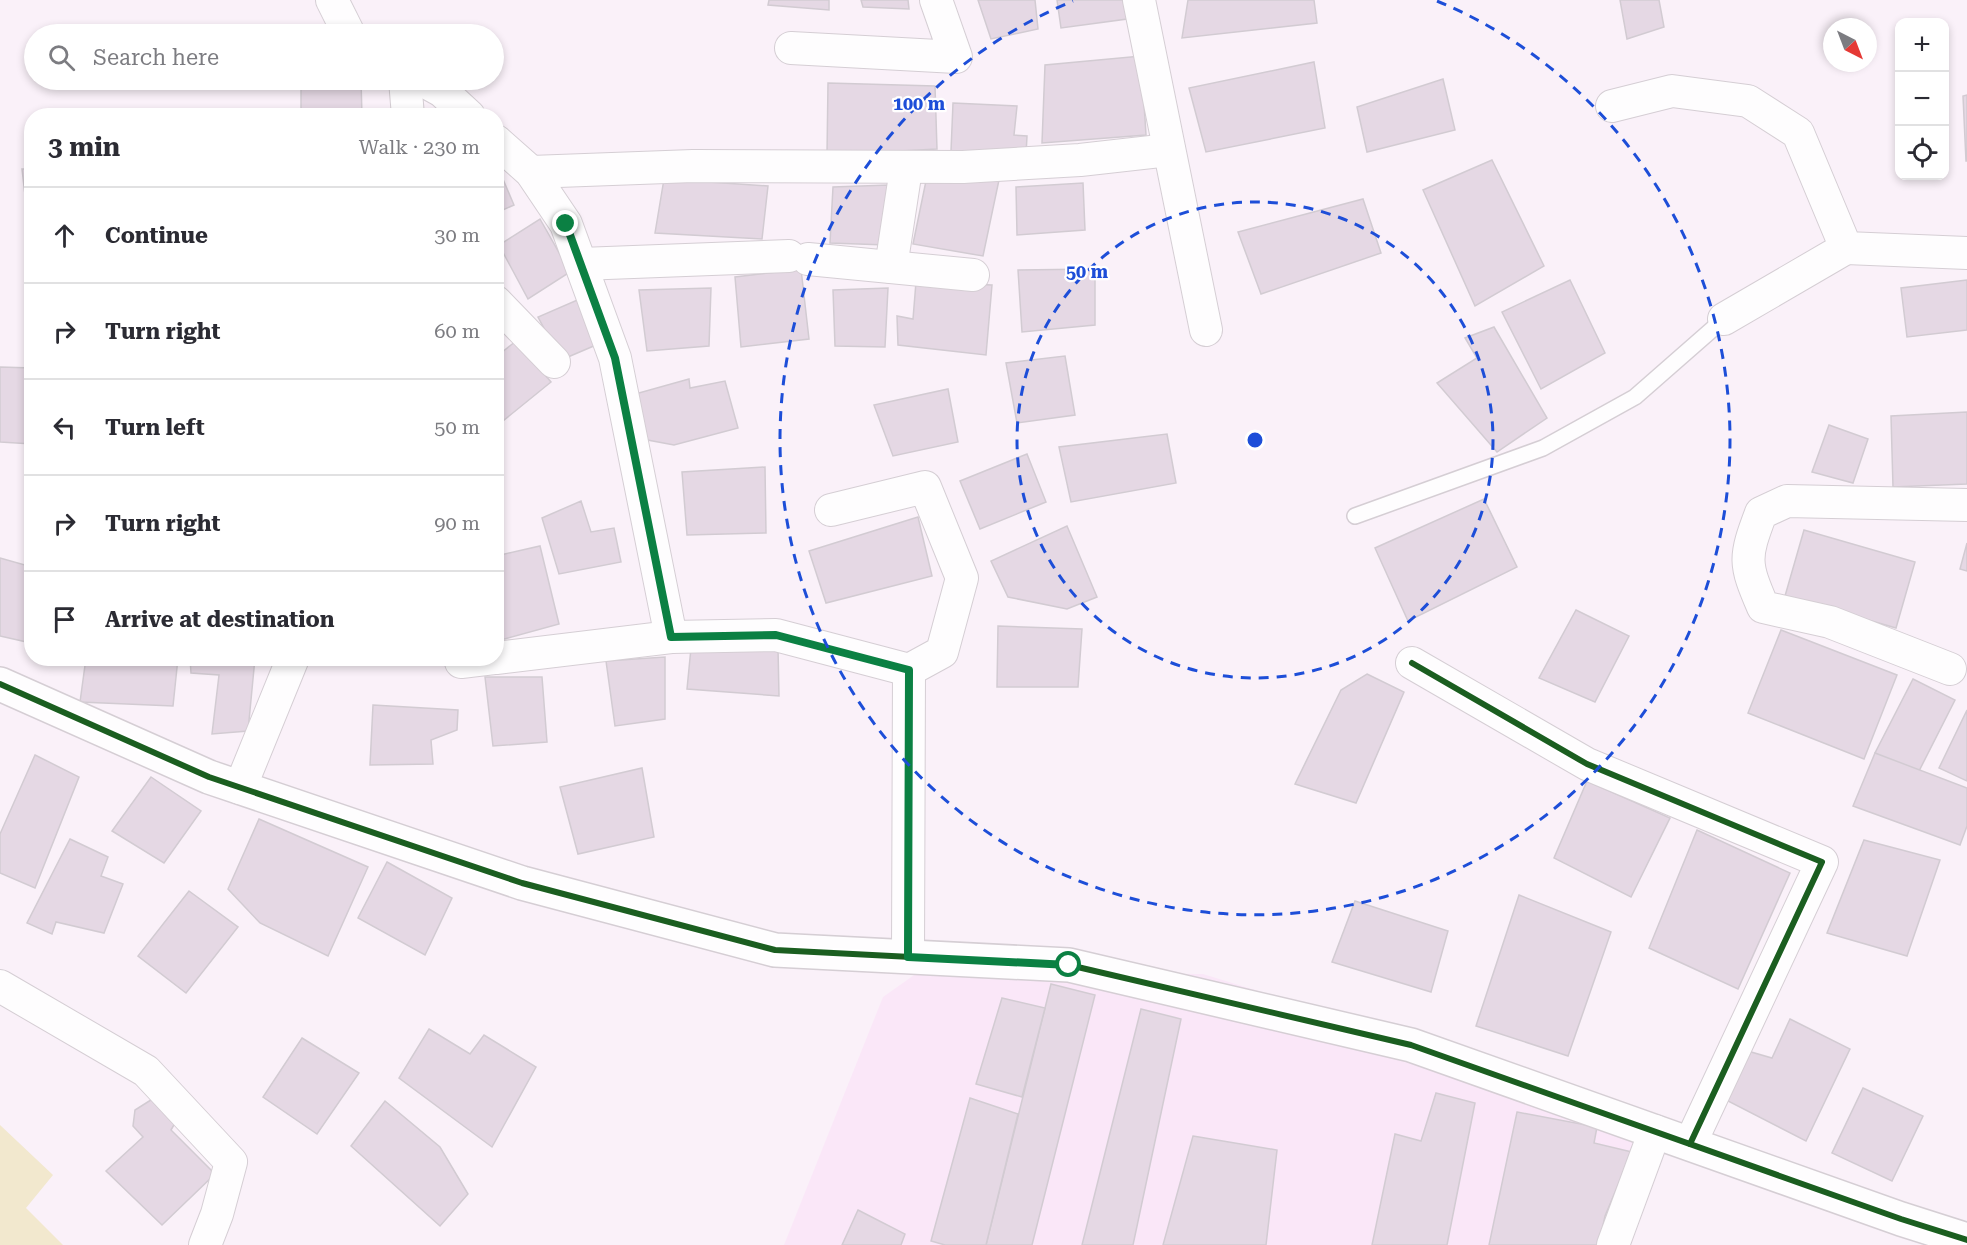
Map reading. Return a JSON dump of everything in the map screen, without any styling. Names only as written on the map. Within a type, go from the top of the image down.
[{"type":"street","points":[[332,0],[344,24]]},
{"type":"street","points":[[791,48],[956,57],[936,0]]},
{"type":"street","points":[[1139,0],[1206,330]]},
{"type":"street","points":[[406,90],[407,108]]},
{"type":"street","points":[[440,90],[460,108]]},
{"type":"street","points":[[1612,106],[1672,91],[1748,101],[1798,133],[1846,248]]},
{"type":"street","points":[[504,148],[531,172],[566,224],[615,358],[671,637]]},
{"type":"street","points":[[531,172],[693,166],[906,169],[1080,160],[1168,150]]},
{"type":"street","points":[[891,267],[906,169]]},
{"type":"street","points":[[1724,319],[1846,248],[1967,253]]},
{"type":"street","points":[[580,264],[798,257],[973,275]]},
{"type":"street","points":[[504,310],[554,362]]},
{"type":"street","points":[[504,657],[671,637],[776,635],[909,670],[942,652],[962,578],[925,488],[831,510]]},
{"type":"street","points":[[1950,669],[1830,622],[1763,607],[1748,573],[1747,550],[1761,513],[1787,501],[1967,505]]},
{"type":"street","points":[[1412,663],[1587,764],[1822,862],[1690,1144]]},
{"type":"street","points":[[240,788],[290,666]]},
{"type":"street","points":[[908,957],[909,670]]},
{"type":"street","points":[[0,684],[209,777],[522,883],[775,950],[1069,965],[1400,1042],[1967,1240]]},
{"type":"street","points":[[0,986],[146,1071],[231,1162],[217,1214],[205,1245]]},
{"type":"street","points":[[1613,1245],[1655,1131]]},
{"type":"lane","points":[[1355,516],[1543,448],[1635,397],[1724,319]]},
{"type":"shaded area","points":[[917,973],[1203,974],[1653,1112],[1612,1245],[784,1245],[883,997]]},
{"type":"shaded area","points":[[0,1125],[53,1175],[26,1208],[63,1245],[0,1245]]},
{"type":"building","points":[[769,0],[829,0],[829,10],[768,5]]},
{"type":"building","points":[[861,0],[908,0],[909,9],[863,7]]},
{"type":"building","points":[[978,0],[1035,0],[1038,29],[991,39]]},
{"type":"building","points":[[1057,0],[1123,0],[1127,19],[1061,28]]},
{"type":"building","points":[[1188,0],[1314,0],[1317,23],[1182,38]]},
{"type":"building","points":[[1620,0],[1659,0],[1664,27],[1627,39]]},
{"type":"building","points":[[1141,56],[1146,135],[1042,143],[1045,65]]},
{"type":"building","points":[[1314,62],[1325,128],[1206,152],[1189,88]]},
{"type":"building","points":[[1443,79],[1455,130],[1367,152],[1357,107]]},
{"type":"building","points":[[828,83],[935,86],[937,149],[827,155]]},
{"type":"building","points":[[301,90],[361,90],[362,108],[301,108]]},
{"type":"building","points":[[1967,95],[1967,161],[1966,161],[1963,96]]},
{"type":"building","points":[[953,103],[1017,106],[1014,135],[1027,136],[1026,155],[951,151]]},
{"type":"building","points":[[1492,160],[1544,266],[1475,306],[1423,190]]},
{"type":"building","points":[[927,176],[999,180],[983,256],[913,244]]},
{"type":"building","points":[[664,179],[768,186],[762,239],[655,233]]},
{"type":"building","points":[[504,182],[514,205],[504,209]]},
{"type":"building","points":[[1083,183],[1085,230],[1017,235],[1016,187]]},
{"type":"building","points":[[889,185],[886,245],[830,243],[833,187]]},
{"type":"building","points":[[1363,199],[1381,253],[1261,294],[1238,232]]},
{"type":"building","points":[[540,219],[570,272],[528,299],[504,254],[504,242]]},
{"type":"building","points":[[801,269],[809,339],[741,347],[735,277]]},
{"type":"building","points":[[1095,269],[1095,325],[1022,332],[1018,270]]},
{"type":"building","points":[[1570,280],[1605,353],[1541,389],[1502,312]]},
{"type":"building","points":[[1967,280],[1967,330],[1907,337],[1901,288]]},
{"type":"building","points":[[916,282],[992,285],[986,355],[898,345],[897,316],[913,319]]},
{"type":"building","points":[[711,288],[709,346],[647,351],[639,290]]},
{"type":"building","points":[[888,288],[885,347],[835,346],[833,290]]},
{"type":"building","points":[[582,298],[603,342],[561,360],[538,317]]},
{"type":"building","points":[[1494,327],[1547,418],[1497,452],[1437,383],[1477,358],[1465,338]]},
{"type":"building","points":[[516,341],[551,382],[504,420],[504,351]]},
{"type":"building","points":[[1065,356],[1075,415],[1017,423],[1006,363]]},
{"type":"building","points":[[0,367],[24,368],[24,444],[0,442]]},
{"type":"building","points":[[689,379],[690,388],[725,381],[738,428],[674,445],[637,438],[628,396]]},
{"type":"building","points":[[948,389],[958,442],[893,456],[874,405]]},
{"type":"building","points":[[1967,412],[1967,484],[1893,487],[1891,416]]},
{"type":"building","points":[[1829,425],[1868,439],[1853,483],[1812,472]]},
{"type":"building","points":[[1167,434],[1176,483],[1071,502],[1059,447]]},
{"type":"building","points":[[1027,454],[1046,502],[980,529],[960,481]]},
{"type":"building","points":[[765,467],[766,533],[687,535],[682,472]]},
{"type":"building","points":[[1484,499],[1517,567],[1408,621],[1375,548]]},
{"type":"building","points":[[581,501],[591,532],[614,528],[621,562],[559,574],[542,518]]},
{"type":"building","points":[[918,517],[932,576],[826,603],[809,551]]},
{"type":"building","points":[[1067,526],[1097,597],[1067,609],[1008,597],[991,561]]},
{"type":"building","points":[[1804,530],[1915,562],[1896,628],[1785,596]]},
{"type":"building","points":[[1967,543],[1967,571],[1960,569]]},
{"type":"building","points":[[540,546],[559,624],[504,639],[504,554]]},
{"type":"building","points":[[0,558],[24,565],[24,641],[0,636]]},
{"type":"building","points":[[1576,610],[1629,636],[1595,702],[1539,678]]},
{"type":"building","points":[[998,626],[1082,629],[1078,687],[997,687]]},
{"type":"building","points":[[1781,630],[1897,675],[1864,759],[1748,713]]},
{"type":"building","points":[[691,648],[778,648],[779,696],[687,689]]},
{"type":"building","points":[[665,657],[665,719],[615,726],[606,661]]},
{"type":"building","points":[[85,666],[177,666],[173,706],[80,702]]},
{"type":"building","points":[[191,666],[254,666],[248,731],[212,734],[219,675],[191,673]]},
{"type":"building","points":[[1367,674],[1404,692],[1356,803],[1295,784],[1341,690]]},
{"type":"building","points":[[485,677],[542,677],[547,742],[493,746]]},
{"type":"building","points":[[1913,679],[1955,700],[1917,775],[1875,753]]},
{"type":"building","points":[[373,705],[458,710],[457,730],[431,740],[433,764],[370,765]]},
{"type":"building","points":[[1967,710],[1967,781],[1939,768]]},
{"type":"building","points":[[1875,753],[1967,788],[1967,826],[1960,845],[1853,806]]},
{"type":"building","points":[[35,755],[79,777],[35,888],[0,873],[0,834]]},
{"type":"building","points":[[642,768],[654,837],[578,854],[560,787]]},
{"type":"building","points":[[151,777],[201,811],[164,863],[112,831]]},
{"type":"building","points":[[1587,781],[1670,818],[1631,897],[1554,858]]},
{"type":"building","points":[[259,819],[368,867],[328,956],[260,923],[228,889]]},
{"type":"building","points":[[1697,830],[1790,873],[1738,989],[1649,948]]},
{"type":"building","points":[[70,839],[108,857],[101,876],[123,884],[104,933],[56,922],[52,934],[27,923]]},
{"type":"building","points":[[1864,840],[1940,860],[1907,956],[1827,933]]},
{"type":"building","points":[[387,862],[452,898],[425,955],[358,918]]},
{"type":"building","points":[[189,891],[238,927],[186,993],[138,956]]},
{"type":"building","points":[[1519,895],[1611,932],[1568,1056],[1476,1026]]},
{"type":"building","points":[[1355,901],[1448,931],[1431,992],[1332,962]]},
{"type":"building","points":[[1051,984],[1095,995],[1032,1245],[986,1245]]},
{"type":"building","points":[[1002,998],[1045,1008],[1022,1097],[976,1084]]},
{"type":"building","points":[[1141,1009],[1181,1019],[1133,1245],[1082,1245]]},
{"type":"building","points":[[1790,1019],[1850,1049],[1806,1141],[1726,1100],[1751,1052],[1772,1058]]},
{"type":"building","points":[[429,1029],[470,1054],[484,1035],[536,1067],[492,1147],[399,1078]]},
{"type":"building","points":[[302,1038],[359,1073],[317,1134],[263,1097]]},
{"type":"building","points":[[1863,1088],[1923,1116],[1892,1181],[1832,1153]]},
{"type":"building","points":[[1436,1093],[1475,1103],[1447,1245],[1372,1245],[1395,1134],[1421,1141]]},
{"type":"building","points":[[154,1098],[178,1118],[171,1130],[215,1174],[162,1225],[106,1171],[143,1137],[133,1126],[135,1110]]},
{"type":"building","points":[[970,1098],[1018,1114],[986,1245],[945,1245],[931,1241]]},
{"type":"building","points":[[385,1101],[440,1147],[468,1194],[440,1226],[351,1146]]},
{"type":"building","points":[[1517,1112],[1597,1127],[1594,1143],[1632,1152],[1605,1216],[1599,1245],[1489,1245]]},
{"type":"building","points":[[1193,1136],[1277,1150],[1266,1245],[1163,1245]]},
{"type":"building","points":[[858,1210],[905,1234],[901,1245],[842,1245]]},
{"type":"cycle path","points":[[1412,663],[1587,764],[1822,862],[1690,1144]]},
{"type":"cycle path","points":[[0,684],[209,777],[522,883],[775,950],[1069,965],[1411,1045],[1901,1219],[1967,1240]]},
{"type":"route","points":[[566,224],[615,358],[671,637],[776,635],[909,670],[908,957],[1069,965]]}]
